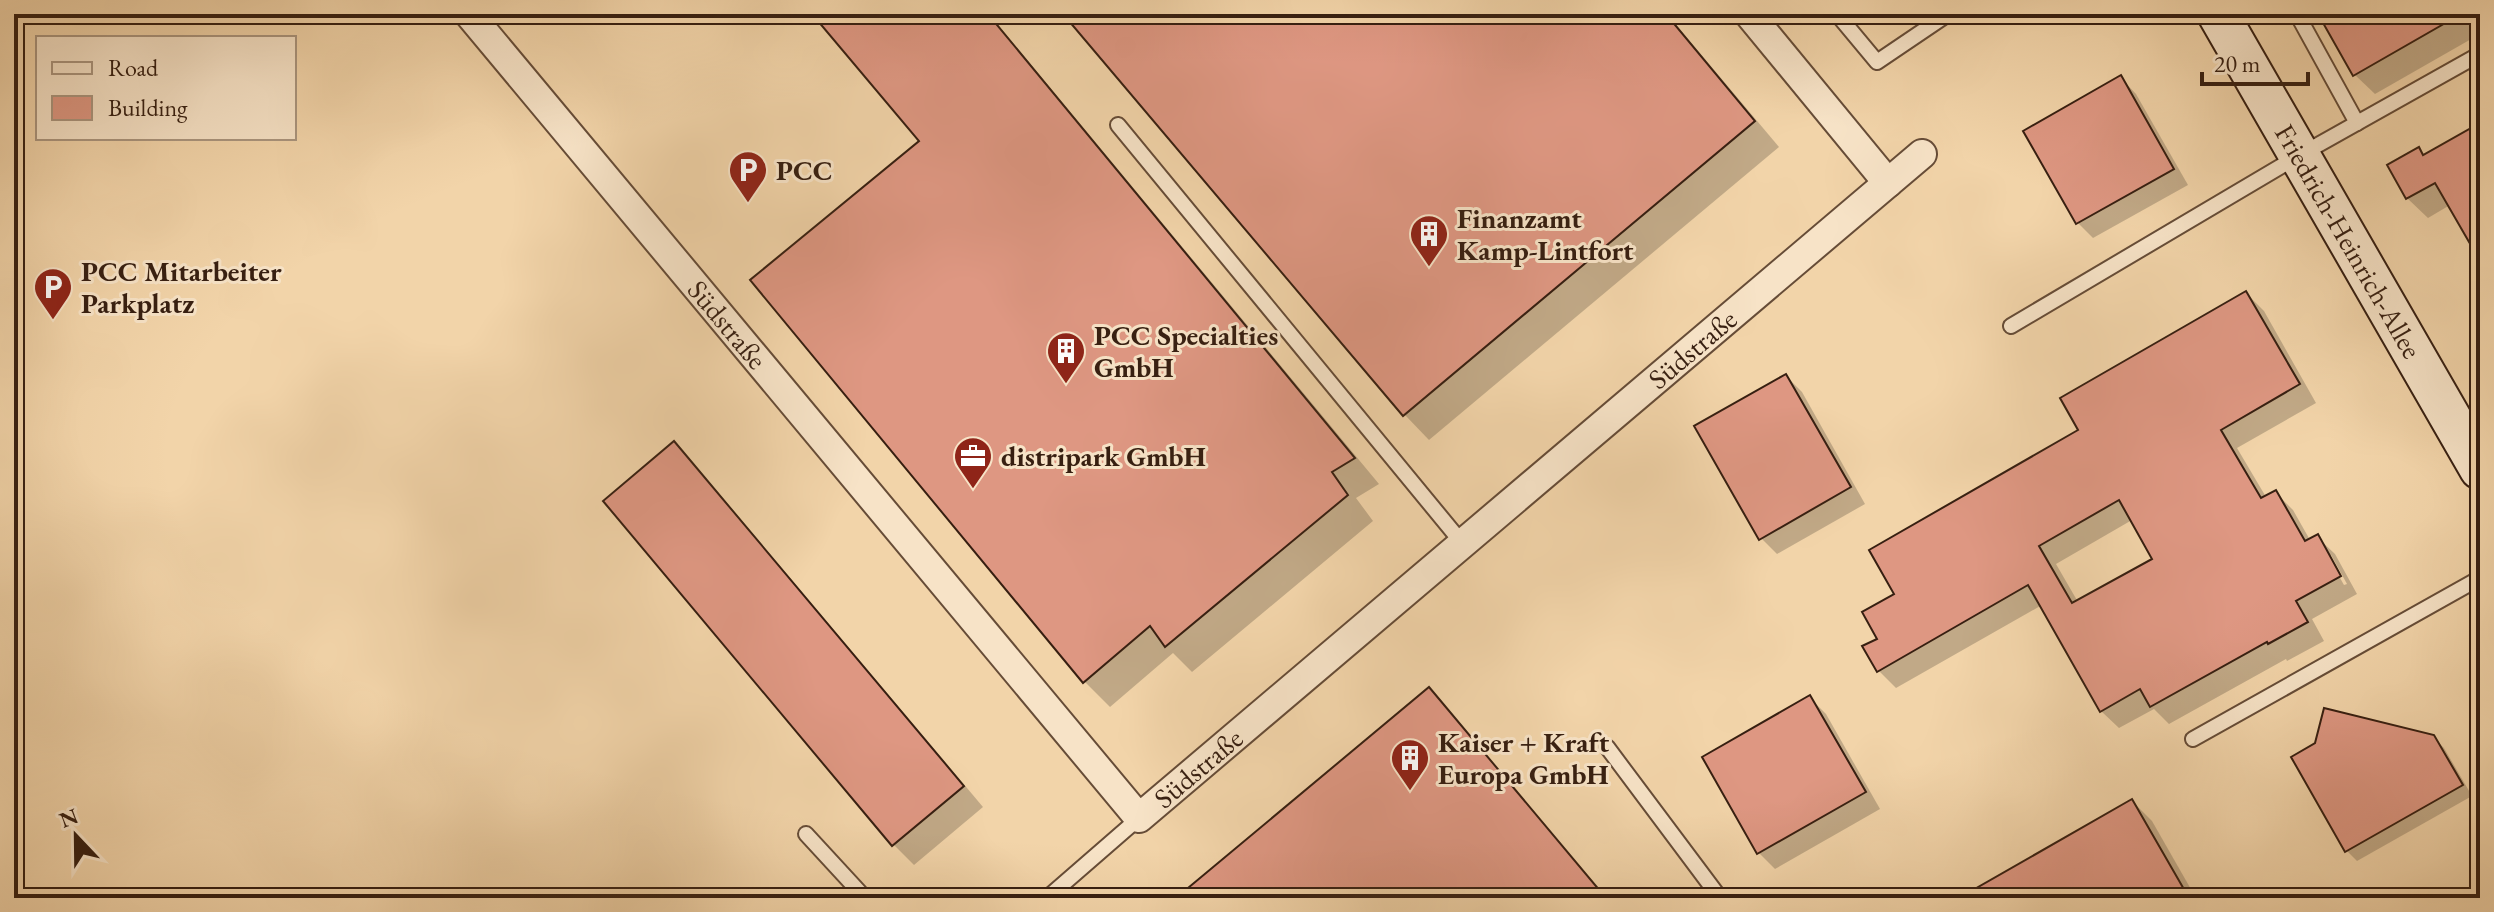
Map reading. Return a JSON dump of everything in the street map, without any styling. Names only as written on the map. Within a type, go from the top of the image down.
[{"type":"main road","name":"Friedrich-Heinrich-Allee","points":[[2218,14],[2480,469]]},
{"type":"street","name":"Südstraße","points":[[469,14],[1139,818],[1922,154]]},
{"type":"street","points":[[1749,14],[1888,183]]},
{"type":"lane","points":[[1837,14],[1877,62],[1948,14]]},
{"type":"lane","points":[[2297,14],[2357,123]]},
{"type":"lane","points":[[2011,326],[2300,155],[2480,54]]},
{"type":"lane","points":[[1118,125],[1463,544]]},
{"type":"lane","points":[[2193,739],[2480,578]]},
{"type":"lane","points":[[1607,747],[1720,898]]},
{"type":"lane","points":[[1047,898],[1139,818]]},
{"type":"lane","points":[[806,834],[865,898]]},
{"type":"building","name":"PCC Specialties GmbH","points":[[812,14],[988,14],[1355,458],[1332,472],[1348,495],[1165,647],[1150,626],[1083,683],[750,280],[919,141]]},
{"type":"building","name":"Finanzamt Kamp-Lintfort","points":[[1063,14],[1666,14],[1755,121],[1403,416]]},
{"type":"building","points":[[2318,14],[2461,14],[2353,76]]},
{"type":"building","points":[[2121,75],[2174,169],[2076,224],[2023,131]]},
{"type":"building","points":[[2480,123],[2480,261],[2435,183],[2406,199],[2387,165],[2419,147],[2423,155]]},
{"type":"building","points":[[2246,291],[2300,384],[2221,430],[2261,498],[2276,490],[2305,541],[2318,534],[2341,576],[2296,601],[2308,622],[2150,707],[2140,689],[2100,712],[2028,585],[1877,672],[1862,646],[1877,639],[1862,612],[1894,594],[1869,550],[2078,430],[2060,398]],"holes":[[[2119,500],[2152,559],[2072,603],[2039,546]]]},
{"type":"building","points":[[1786,374],[1851,487],[1759,540],[1694,426]]},
{"type":"building","points":[[674,441],[964,786],[892,846],[603,501]]},
{"type":"building","name":"Kaiser + Kraft Europa GmbH","points":[[1429,687],[1606,898],[1176,898]]},
{"type":"building","points":[[1810,695],[1866,792],[1757,854],[1702,757]]},
{"type":"building","points":[[2324,708],[2434,735],[2463,785],[2345,852],[2291,757],[2315,743]]},
{"type":"building","points":[[2132,799],[2189,898],[1959,898]]},
{"type":"place","name":"PCC","points":[[748,204]]},
{"type":"place","name":"Finanzamt Kamp-Lintfort","points":[[1429,268]]},
{"type":"place","name":"PCC Mitarbeiter Parkplatz","points":[[53,321]]},
{"type":"place","name":"PCC Specialties GmbH","points":[[1066,385]]},
{"type":"place","name":"distripark GmbH","points":[[973,490]]},
{"type":"place","name":"Kaiser + Kraft Europa GmbH","points":[[1410,792]]}]
